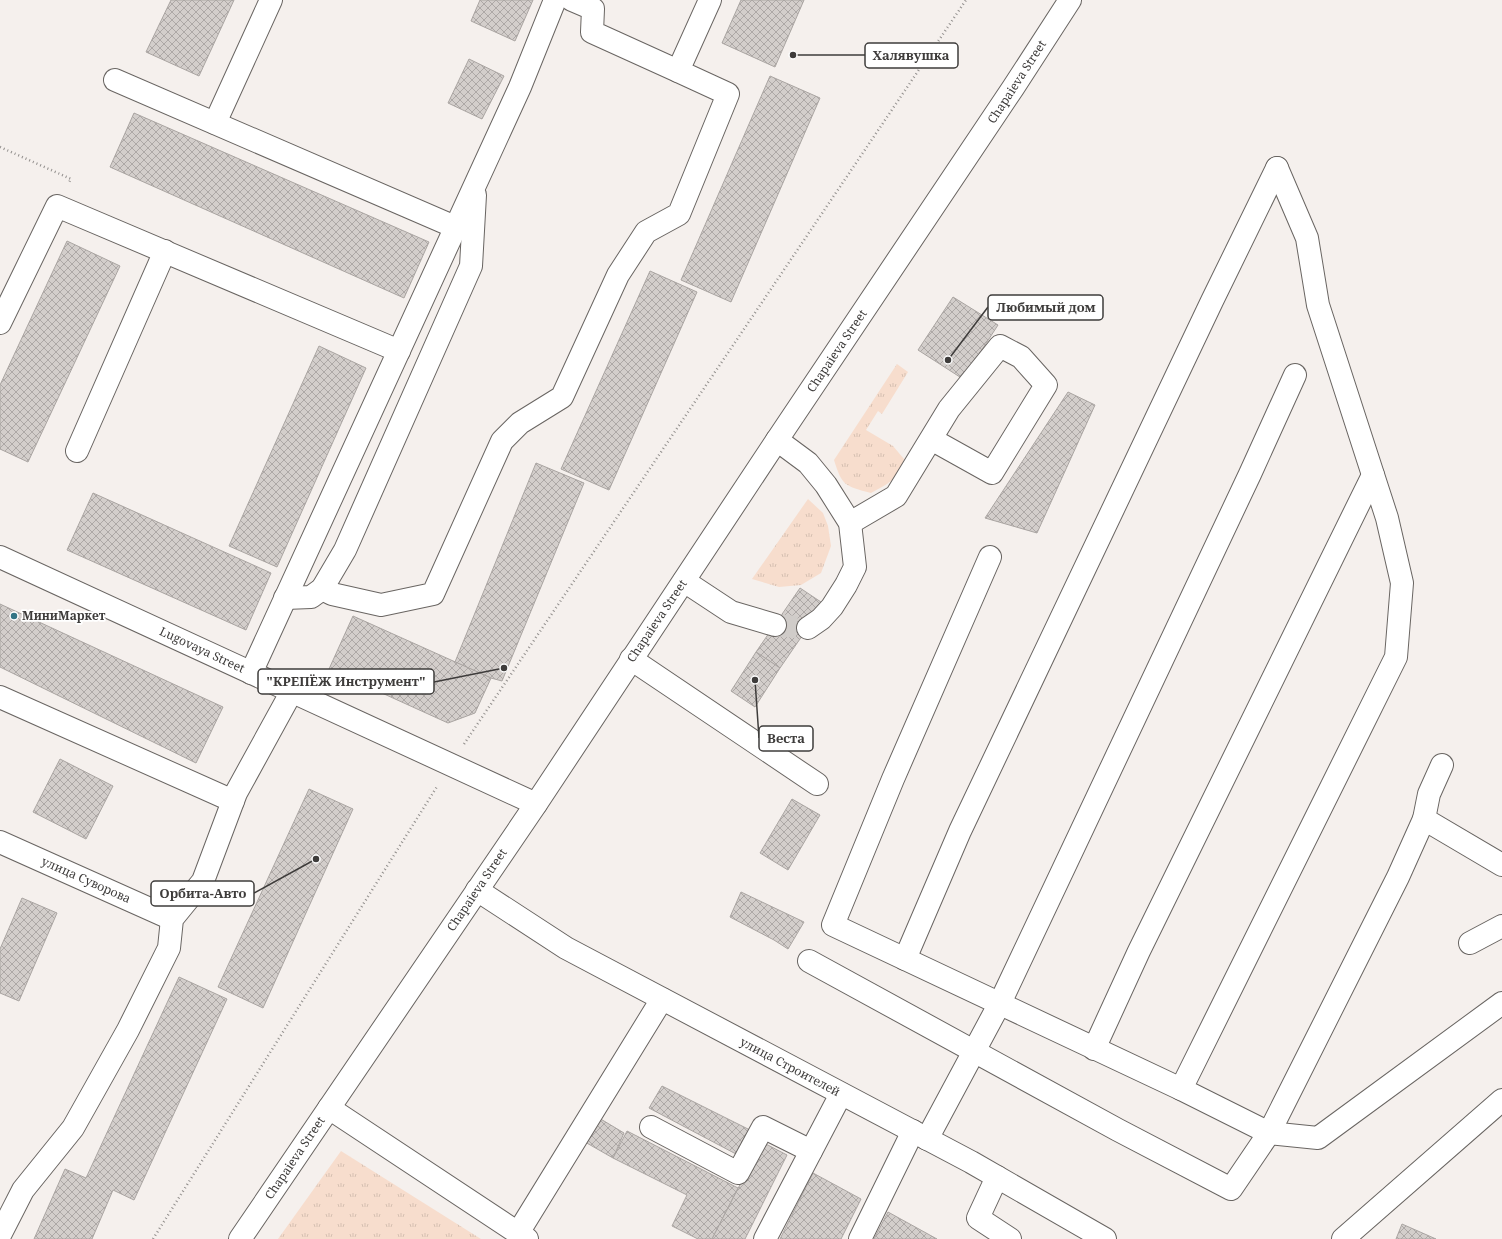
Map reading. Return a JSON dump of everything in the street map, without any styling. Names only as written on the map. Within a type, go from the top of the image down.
[{"type":"main road","points":[[215,123],[271,0]]},
{"type":"main road","points":[[251,673],[520,87],[555,0]]},
{"type":"main road","points":[[322,589],[332,594],[381,605],[432,594],[502,441],[520,423],[562,397],[618,275],[646,232],[679,214],[728,94],[592,32],[593,9],[572,0]]},
{"type":"main road","points":[[678,71],[710,0]]},
{"type":"main road","name":"Chapaieva Street","points":[[240,1239],[536,804],[777,440],[1009,95],[1070,0]]},
{"type":"main road","points":[[115,80],[455,227]]},
{"type":"main road","points":[[905,959],[960,831],[1208,308],[1277,168],[1307,238],[1318,305],[1387,518],[1402,583],[1396,658],[1181,1089]]},
{"type":"main road","points":[[285,598],[310,597],[322,589],[345,550],[471,266],[476,182]]},
{"type":"main road","points":[[0,323],[57,206],[398,351]]},
{"type":"main road","points":[[77,451],[165,251]]},
{"type":"main road","points":[[850,524],[896,496],[949,409],[1000,346],[1021,357],[1046,385],[992,473],[931,439]]},
{"type":"main road","points":[[860,1239],[920,1135],[974,1051],[999,1004],[1250,474],[1295,375]]},
{"type":"main road","points":[[777,440],[808,463],[826,485],[850,524],[855,567],[832,607],[821,619],[808,628]]},
{"type":"main road","points":[[1094,1049],[1139,951],[1373,475]]},
{"type":"main road","name":"Lugovaya Street","points":[[0,557],[536,804]]},
{"type":"main road","points":[[990,557],[893,779],[833,925],[1181,1089],[1269,1134],[1318,1138],[1502,1003]]},
{"type":"main road","points":[[684,580],[731,612],[775,625]]},
{"type":"main road","points":[[632,659],[816,784]]},
{"type":"main road","points":[[0,1235],[23,1190],[74,1128],[128,1030],[169,948],[172,919],[203,882],[236,793],[292,692]]},
{"type":"main road","points":[[0,697],[233,801]]},
{"type":"main road","points":[[809,961],[1118,1130],[1232,1189],[1269,1134],[1398,877],[1424,819],[1429,794],[1442,765]]},
{"type":"main road","points":[[1424,819],[1502,865]]},
{"type":"main road","name":"улица Суворова","points":[[0,842],[172,919]]},
{"type":"main road","name":"улица Строителей","points":[[477,890],[566,948],[997,1177],[1092,1236]]},
{"type":"main road","points":[[1470,943],[1502,926]]},
{"type":"main road","points":[[329,1108],[522,1236],[662,999]]},
{"type":"main road","points":[[765,1239],[841,1094]]},
{"type":"main road","points":[[1343,1239],[1502,1100]]},
{"type":"main road","points":[[651,1127],[738,1172],[763,1127],[811,1151]]},
{"type":"main road","points":[[997,1177],[978,1218],[1010,1239]]},
{"type":"path","points":[[153,1239],[451,764],[966,0]]},
{"type":"path","points":[[0,148],[71,179],[57,206]]},
{"type":"green space","points":[[897,364],[908,372],[882,414],[878,411],[866,430],[893,446],[904,459],[902,466],[892,480],[871,493],[855,489],[842,480],[834,460]]},
{"type":"green space","points":[[808,499],[823,513],[828,526],[831,546],[821,573],[801,585],[779,587],[752,579]]},
{"type":"green space","points":[[341,1151],[481,1239],[278,1239]]},
{"type":"building","points":[[171,0],[234,0],[199,76],[146,52]]},
{"type":"building","points":[[480,0],[533,0],[515,41],[471,21]]},
{"type":"building","points":[[741,0],[804,0],[775,67],[722,43]]},
{"type":"building","points":[[469,59],[504,76],[482,119],[448,103]]},
{"type":"building","points":[[770,76],[820,98],[731,302],[681,280]]},
{"type":"building","points":[[134,113],[429,242],[404,298],[110,167]]},
{"type":"building","points":[[67,241],[120,266],[28,462],[0,449],[0,385]]},
{"type":"building","points":[[650,271],[697,292],[609,490],[561,469]]},
{"type":"building","points":[[953,297],[998,325],[963,379],[918,350]]},
{"type":"building","points":[[319,346],[366,368],[277,567],[229,546]]},
{"type":"building","points":[[1068,392],[1095,405],[1037,533],[985,518]]},
{"type":"building","points":[[536,463],[584,483],[502,681],[491,678],[455,662]]},
{"type":"building","points":[[93,493],[271,573],[246,630],[67,550]]},
{"type":"building","points":[[800,588],[824,604],[780,668],[756,652]]},
{"type":"building","points":[[0,604],[223,707],[196,763],[0,667]]},
{"type":"building","points":[[353,616],[491,678],[475,713],[448,723],[329,669]]},
{"type":"building","points":[[756,652],[780,668],[755,707],[731,691]]},
{"type":"building","points":[[60,759],[113,786],[86,839],[33,812]]},
{"type":"building","points":[[309,789],[353,809],[263,1008],[218,987]]},
{"type":"building","points":[[792,799],[820,815],[788,870],[760,853]]},
{"type":"building","points":[[741,892],[804,922],[788,949],[730,917]]},
{"type":"building","points":[[22,898],[57,913],[19,1001],[0,993],[0,949]]},
{"type":"building","points":[[179,977],[227,999],[134,1200],[113,1190],[92,1239],[34,1239],[65,1169],[86,1178]]},
{"type":"building","points":[[662,1086],[750,1130],[736,1154],[649,1108]]},
{"type":"building","points":[[599,1118],[624,1133],[613,1158],[585,1142]]},
{"type":"building","points":[[627,1131],[738,1188],[712,1239],[698,1239],[672,1226],[687,1195],[613,1158]]},
{"type":"building","points":[[762,1142],[787,1155],[745,1239],[712,1239]]},
{"type":"building","points":[[813,1173],[861,1199],[841,1239],[780,1239]]},
{"type":"building","points":[[888,1212],[937,1239],[874,1239]]},
{"type":"building","points":[[1402,1224],[1436,1239],[1396,1239]]},
{"type":"tunnel","points":[[775,625],[808,628]]},
{"type":"place","name":"Халявушка","points":[[793,55]]},
{"type":"place","name":"Любимый дом","points":[[948,360]]},
{"type":"place","name":"МиниМаркет","points":[[14,616]]},
{"type":"place","name":"\"КРЕПЁЖ Инструмент\"","points":[[504,668]]},
{"type":"place","name":"Веста","points":[[755,680]]},
{"type":"place","name":"Орбита-Авто","points":[[316,859]]}]
